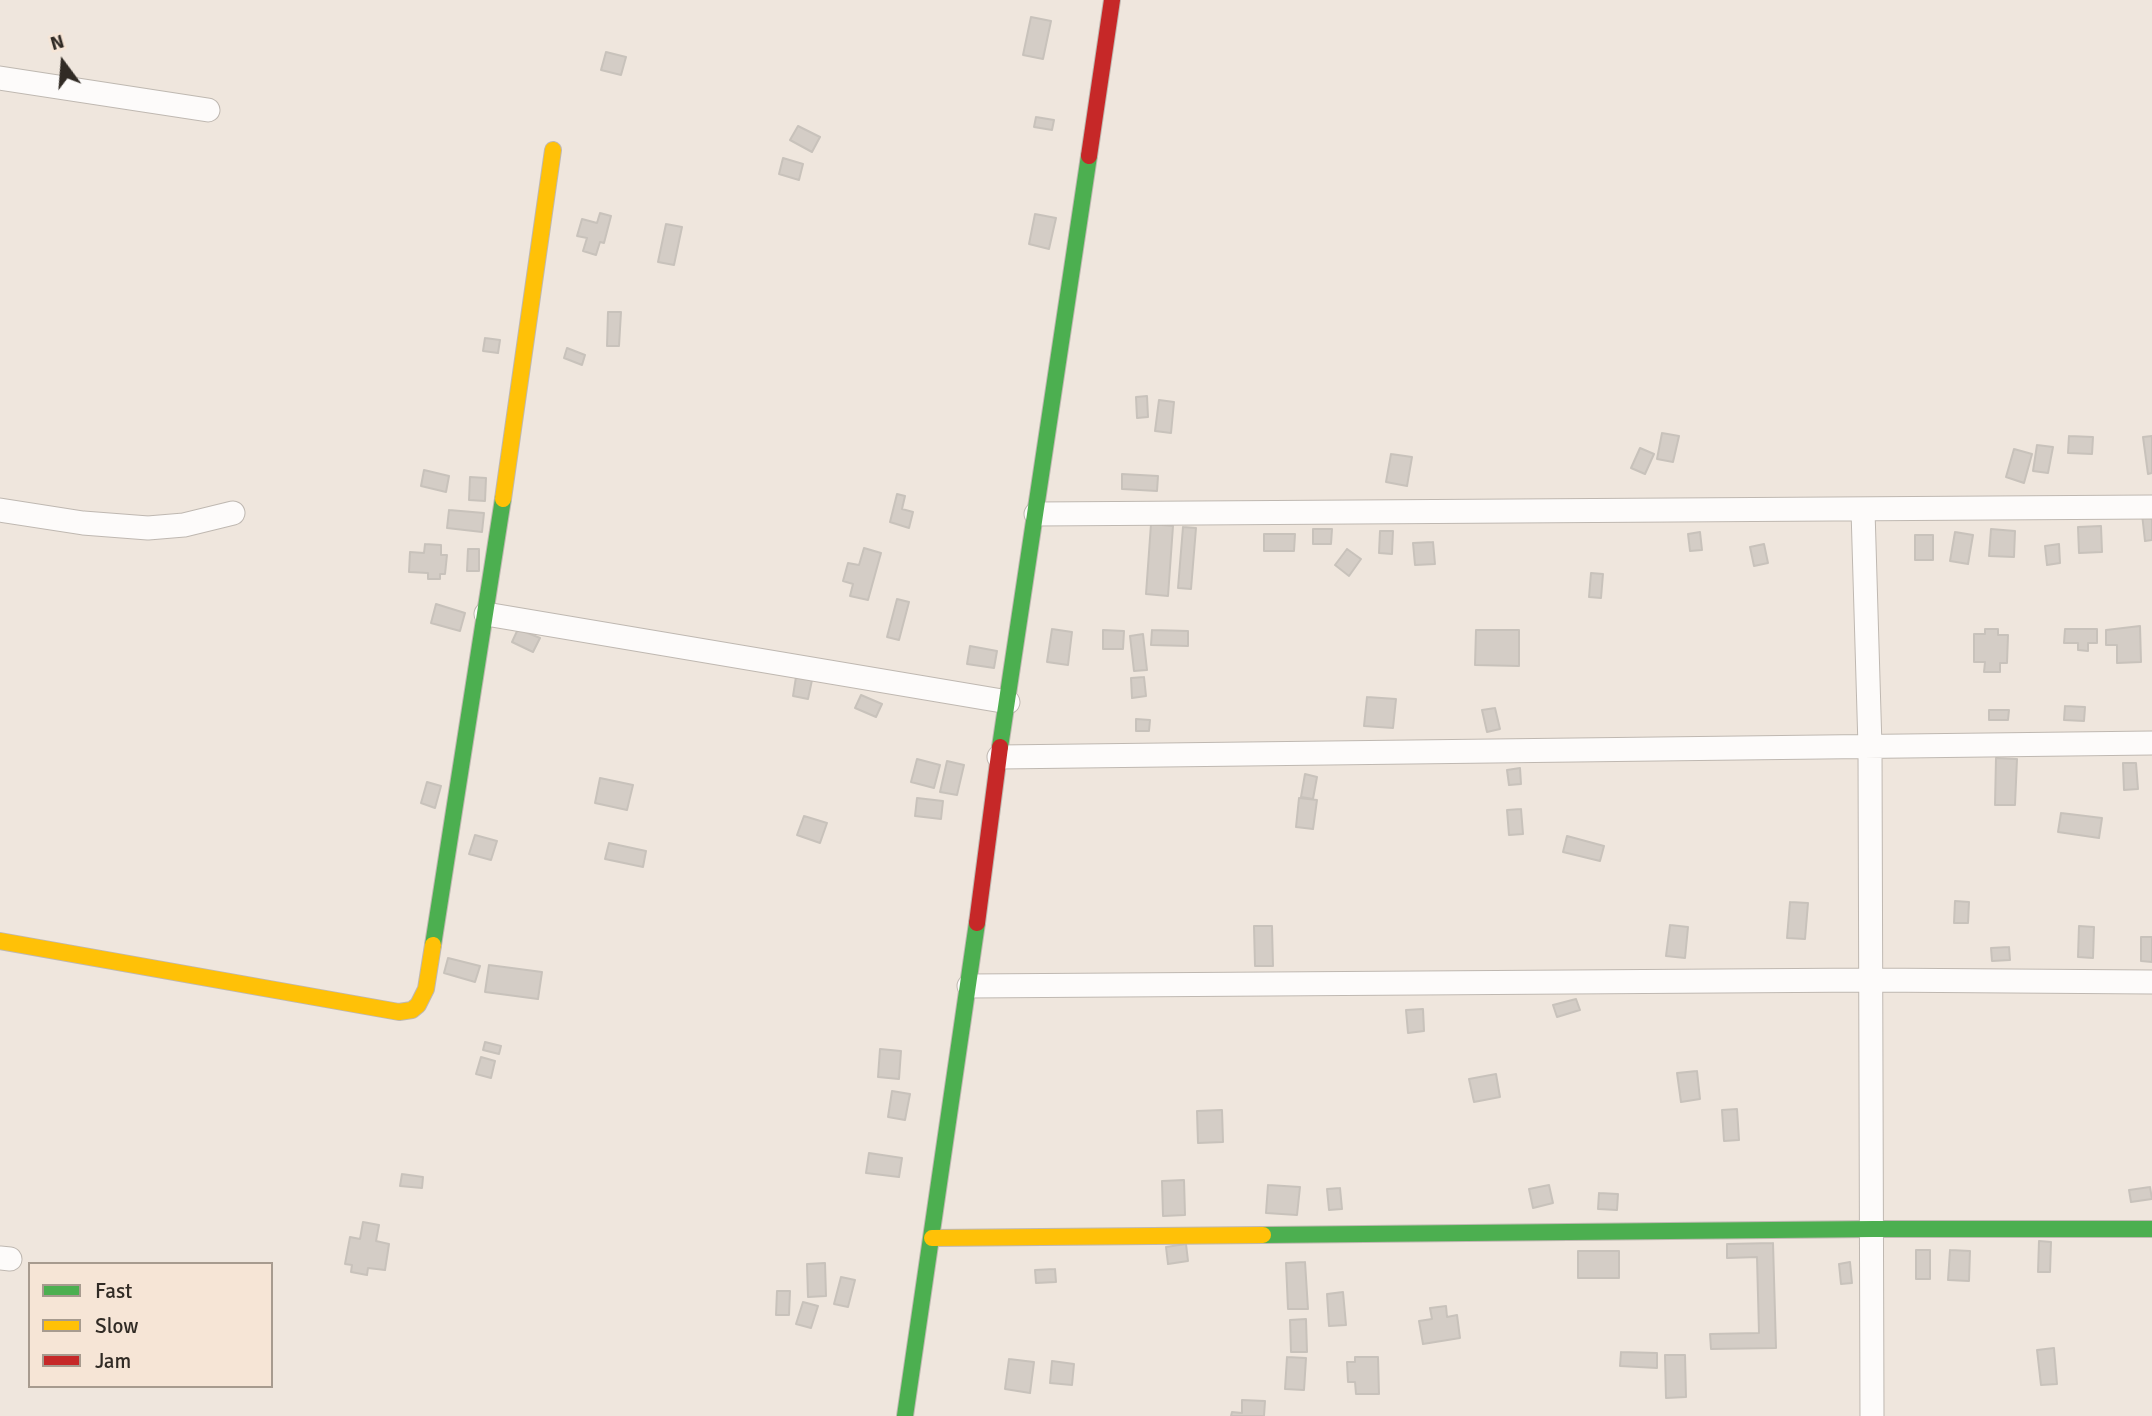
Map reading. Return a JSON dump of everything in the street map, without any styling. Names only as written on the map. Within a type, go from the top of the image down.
[{"type":"street","points":[[905,1416],[969,986],[999,757],[1112,0]]},
{"type":"street","points":[[0,78],[208,110]]},
{"type":"street","points":[[0,941],[399,1012],[418,1006],[426,989],[486,614],[553,150]]},
{"type":"street","points":[[1036,514],[2152,508]]},
{"type":"street","points":[[0,510],[83,523],[148,528],[184,525],[233,513]]},
{"type":"street","points":[[1863,510],[1870,747],[1872,1416]]},
{"type":"street","points":[[486,614],[1008,702]]},
{"type":"street","points":[[999,757],[2152,743]]},
{"type":"street","points":[[969,986],[1870,980],[2152,982]]},
{"type":"street","points":[[932,1238],[2152,1229]]},
{"type":"building","points":[[1031,17],[1051,21],[1043,59],[1023,55]]},
{"type":"building","points":[[606,52],[626,57],[621,75],[601,70]]},
{"type":"building","points":[[1036,117],[1054,120],[1052,130],[1034,127]]},
{"type":"building","points":[[798,126],[820,137],[812,152],[790,140]]},
{"type":"building","points":[[783,158],[803,164],[799,180],[779,174]]},
{"type":"building","points":[[600,213],[611,216],[604,243],[600,242],[596,255],[583,251],[587,238],[577,236],[582,219],[597,223]]},
{"type":"building","points":[[1035,214],[1056,218],[1049,249],[1029,244]]},
{"type":"building","points":[[666,224],[682,227],[674,265],[658,262]]},
{"type":"building","points":[[608,312],[621,312],[619,346],[607,346]]},
{"type":"building","points":[[485,338],[500,340],[498,353],[483,351]]},
{"type":"building","points":[[567,348],[585,355],[582,365],[564,358]]},
{"type":"building","points":[[1147,396],[1148,417],[1137,418],[1136,397]]},
{"type":"building","points":[[1159,400],[1174,402],[1171,433],[1155,431]]},
{"type":"building","points":[[1662,433],[1679,436],[1673,462],[1657,459]]},
{"type":"building","points":[[2069,436],[2093,437],[2092,454],[2068,453]]},
{"type":"building","points":[[2152,436],[2152,473],[2148,474],[2143,437]]},
{"type":"building","points":[[2037,445],[2053,447],[2048,473],[2033,471]]},
{"type":"building","points":[[1640,448],[1654,454],[1645,474],[1631,468]]},
{"type":"building","points":[[2014,449],[2032,454],[2024,483],[2006,477]]},
{"type":"building","points":[[1391,454],[1412,457],[1407,486],[1386,482]]},
{"type":"building","points":[[424,470],[449,476],[446,492],[421,486]]},
{"type":"building","points":[[1122,474],[1158,476],[1157,491],[1122,489]]},
{"type":"building","points":[[470,477],[486,478],[485,501],[469,500]]},
{"type":"building","points":[[897,494],[905,496],[902,509],[913,512],[909,528],[890,522]]},
{"type":"building","points":[[449,510],[484,513],[482,532],[447,528]]},
{"type":"building","points":[[2152,513],[2152,540],[2145,541],[2142,514]]},
{"type":"building","points":[[1151,524],[1173,526],[1168,596],[1146,594]]},
{"type":"building","points":[[2101,526],[2102,552],[2079,553],[2078,527]]},
{"type":"building","points":[[1183,527],[1196,528],[1191,589],[1178,588]]},
{"type":"building","points":[[1313,529],[1332,529],[1331,544],[1313,544]]},
{"type":"building","points":[[1991,529],[2015,531],[2014,557],[1989,556]]},
{"type":"building","points":[[1380,531],[1393,531],[1392,554],[1379,553]]},
{"type":"building","points":[[1700,532],[1702,550],[1690,551],[1688,534]]},
{"type":"building","points":[[1955,532],[1973,535],[1968,564],[1950,561]]},
{"type":"building","points":[[1264,534],[1295,534],[1294,551],[1264,551]]},
{"type":"building","points":[[1915,535],[1933,535],[1933,560],[1915,560]]},
{"type":"building","points":[[1433,542],[1435,564],[1415,565],[1413,543]]},
{"type":"building","points":[[425,544],[441,545],[441,555],[447,555],[445,574],[440,574],[440,579],[428,579],[428,573],[409,572],[410,552],[424,553]]},
{"type":"building","points":[[1764,544],[1768,563],[1754,566],[1750,547]]},
{"type":"building","points":[[2059,544],[2060,563],[2047,565],[2045,546]]},
{"type":"building","points":[[864,548],[881,553],[868,600],[850,596],[853,584],[843,581],[848,563],[859,565]]},
{"type":"building","points":[[468,549],[479,549],[479,571],[467,571]]},
{"type":"building","points":[[1347,549],[1361,559],[1349,576],[1335,565]]},
{"type":"building","points":[[1591,573],[1603,574],[1601,598],[1589,597]]},
{"type":"building","points":[[897,599],[909,602],[899,640],[887,637]]},
{"type":"building","points":[[436,604],[465,613],[460,631],[431,623]]},
{"type":"building","points":[[2140,626],[2141,662],[2117,663],[2117,645],[2106,645],[2106,630]]},
{"type":"building","points":[[518,629],[540,638],[533,652],[512,642]]},
{"type":"building","points":[[1052,629],[1072,632],[1068,665],[1047,662]]},
{"type":"building","points":[[1985,629],[1998,629],[1998,635],[2008,635],[2007,663],[2000,663],[2000,672],[1984,672],[1985,662],[1974,662],[1974,634],[1985,634]]},
{"type":"building","points":[[2065,629],[2097,629],[2097,643],[2088,643],[2088,651],[2078,650],[2078,643],[2064,643]]},
{"type":"building","points":[[1103,630],[1124,631],[1123,649],[1103,649]]},
{"type":"building","points":[[1152,630],[1188,631],[1188,646],[1151,645]]},
{"type":"building","points":[[1476,630],[1519,630],[1519,666],[1475,665]]},
{"type":"building","points":[[1143,634],[1147,670],[1134,671],[1130,636]]},
{"type":"building","points":[[970,646],[997,651],[994,668],[967,664]]},
{"type":"building","points":[[796,677],[812,680],[808,699],[793,696]]},
{"type":"building","points":[[1144,677],[1146,696],[1132,698],[1131,678]]},
{"type":"building","points":[[861,695],[882,704],[876,717],[855,708]]},
{"type":"building","points":[[1367,697],[1396,699],[1393,728],[1364,726]]},
{"type":"building","points":[[2065,706],[2085,707],[2084,721],[2064,720]]},
{"type":"building","points":[[1495,708],[1500,729],[1487,732],[1482,710]]},
{"type":"building","points":[[1989,710],[2009,710],[2008,720],[1989,720]]},
{"type":"building","points":[[1136,719],[1150,720],[1149,731],[1136,731]]},
{"type":"building","points":[[1996,758],[2017,759],[2015,805],[1995,805]]},
{"type":"building","points":[[917,759],[940,765],[934,788],[911,782]]},
{"type":"building","points":[[947,761],[964,765],[957,795],[940,792]]},
{"type":"building","points":[[2123,763],[2136,763],[2138,789],[2124,790]]},
{"type":"building","points":[[1520,768],[1521,784],[1509,785],[1507,770]]},
{"type":"building","points":[[1305,774],[1317,777],[1313,799],[1301,797]]},
{"type":"building","points":[[600,778],[633,785],[627,810],[595,803]]},
{"type":"building","points":[[427,782],[441,786],[435,808],[421,803]]},
{"type":"building","points":[[917,798],[943,801],[941,819],[915,816]]},
{"type":"building","points":[[1299,798],[1317,800],[1313,829],[1296,827]]},
{"type":"building","points":[[1521,809],[1523,834],[1509,835],[1507,810]]},
{"type":"building","points":[[2061,813],[2102,818],[2099,838],[2058,832]]},
{"type":"building","points":[[804,816],[827,823],[820,843],[797,835]]},
{"type":"building","points":[[475,835],[497,841],[491,860],[469,854]]},
{"type":"building","points":[[1567,836],[1604,846],[1600,861],[1563,852]]},
{"type":"building","points":[[609,843],[646,851],[643,867],[605,859]]},
{"type":"building","points":[[1955,901],[1969,902],[1968,923],[1954,923]]},
{"type":"building","points":[[1790,902],[1808,903],[1805,939],[1787,938]]},
{"type":"building","points":[[1670,925],[1688,927],[1685,958],[1666,956]]},
{"type":"building","points":[[1254,926],[1272,926],[1273,966],[1255,966]]},
{"type":"building","points":[[2079,926],[2094,927],[2093,958],[2078,957]]},
{"type":"building","points":[[2141,937],[2152,937],[2152,962],[2141,961]]},
{"type":"building","points":[[2009,947],[2010,960],[1992,961],[1991,948]]},
{"type":"building","points":[[448,958],[480,966],[475,982],[444,973]]},
{"type":"building","points":[[489,965],[542,972],[538,999],[485,992]]},
{"type":"building","points":[[1576,999],[1580,1010],[1557,1017],[1553,1005]]},
{"type":"building","points":[[1423,1009],[1424,1031],[1408,1033],[1406,1010]]},
{"type":"building","points":[[485,1042],[501,1046],[499,1054],[483,1050]]},
{"type":"building","points":[[880,1049],[901,1051],[899,1079],[878,1077]]},
{"type":"building","points":[[481,1057],[495,1061],[491,1078],[476,1074]]},
{"type":"building","points":[[1697,1071],[1700,1099],[1681,1102],[1677,1073]]},
{"type":"building","points":[[1496,1074],[1500,1097],[1474,1102],[1469,1079]]},
{"type":"building","points":[[892,1091],[910,1094],[905,1120],[888,1117]]},
{"type":"building","points":[[1737,1109],[1739,1140],[1724,1141],[1722,1110]]},
{"type":"building","points":[[1222,1110],[1223,1142],[1198,1143],[1197,1111]]},
{"type":"building","points":[[869,1153],[902,1158],[899,1177],[866,1173]]},
{"type":"building","points":[[402,1174],[423,1177],[422,1188],[400,1186]]},
{"type":"building","points":[[1184,1180],[1185,1215],[1163,1216],[1162,1181]]},
{"type":"building","points":[[1268,1185],[1300,1187],[1297,1215],[1266,1213]]},
{"type":"building","points":[[1549,1185],[1553,1203],[1533,1208],[1529,1189]]},
{"type":"building","points":[[2150,1187],[2152,1199],[2131,1202],[2129,1190]]},
{"type":"building","points":[[1340,1188],[1342,1209],[1329,1210],[1327,1189]]},
{"type":"building","points":[[1599,1193],[1618,1194],[1617,1210],[1598,1209]]},
{"type":"building","points":[[363,1222],[379,1225],[376,1241],[389,1244],[385,1270],[368,1268],[367,1275],[351,1272],[352,1265],[345,1264],[350,1237],[360,1239]]},
{"type":"building","points":[[2039,1241],[2051,1242],[2050,1272],[2038,1272]]},
{"type":"building","points":[[1773,1243],[1776,1348],[1711,1349],[1710,1334],[1759,1333],[1757,1257],[1727,1258],[1727,1244]]},
{"type":"building","points":[[1186,1244],[1188,1261],[1168,1264],[1166,1247]]},
{"type":"building","points":[[1916,1250],[1930,1250],[1930,1279],[1916,1279]]},
{"type":"building","points":[[1950,1250],[1970,1251],[1969,1281],[1948,1280]]},
{"type":"building","points":[[1578,1251],[1619,1251],[1619,1278],[1578,1278]]},
{"type":"building","points":[[1305,1262],[1308,1309],[1288,1309],[1286,1263]]},
{"type":"building","points":[[1850,1262],[1852,1283],[1841,1284],[1839,1264]]},
{"type":"building","points":[[825,1263],[826,1296],[808,1297],[807,1264]]},
{"type":"building","points":[[1055,1269],[1056,1282],[1036,1283],[1035,1270]]},
{"type":"building","points":[[841,1277],[855,1280],[848,1307],[834,1304]]},
{"type":"building","points":[[777,1291],[790,1291],[789,1315],[776,1315]]},
{"type":"building","points":[[1343,1292],[1346,1325],[1329,1326],[1327,1294]]},
{"type":"building","points":[[803,1302],[818,1306],[811,1328],[796,1324]]},
{"type":"building","points":[[1446,1306],[1447,1317],[1457,1315],[1460,1338],[1423,1344],[1419,1321],[1432,1319],[1430,1308]]},
{"type":"building","points":[[1306,1319],[1307,1352],[1291,1352],[1290,1320]]},
{"type":"building","points":[[2054,1348],[2057,1384],[2041,1385],[2037,1350]]},
{"type":"building","points":[[1621,1352],[1657,1353],[1657,1368],[1620,1366]]},
{"type":"building","points":[[1665,1355],[1685,1355],[1686,1397],[1666,1398]]},
{"type":"building","points":[[1287,1357],[1306,1358],[1304,1390],[1285,1389]]},
{"type":"building","points":[[1355,1357],[1378,1357],[1379,1394],[1356,1394],[1355,1382],[1348,1382],[1347,1362],[1355,1362]]},
{"type":"building","points":[[1009,1359],[1034,1362],[1030,1393],[1005,1389]]},
{"type":"building","points":[[1052,1361],[1074,1364],[1072,1385],[1050,1383]]},
{"type":"building","points":[[1242,1400],[1265,1401],[1264,1416],[1231,1416],[1232,1412],[1242,1413]]},
{"type":"traffic: fast","points":[[1000,747],[1089,156]]},
{"type":"traffic: fast","points":[[433,945],[503,499]]},
{"type":"traffic: fast","points":[[905,1416],[977,923]]},
{"type":"traffic: fast","points":[[1263,1235],[2152,1229]]},
{"type":"traffic: slow","points":[[503,499],[553,150]]},
{"type":"traffic: slow","points":[[0,941],[399,1012],[412,1010],[418,1005],[426,989],[433,945]]},
{"type":"traffic: slow","points":[[932,1238],[1263,1235]]},
{"type":"traffic: jam","points":[[1089,156],[1112,0]]},
{"type":"traffic: jam","points":[[977,923],[1000,747]]}]
